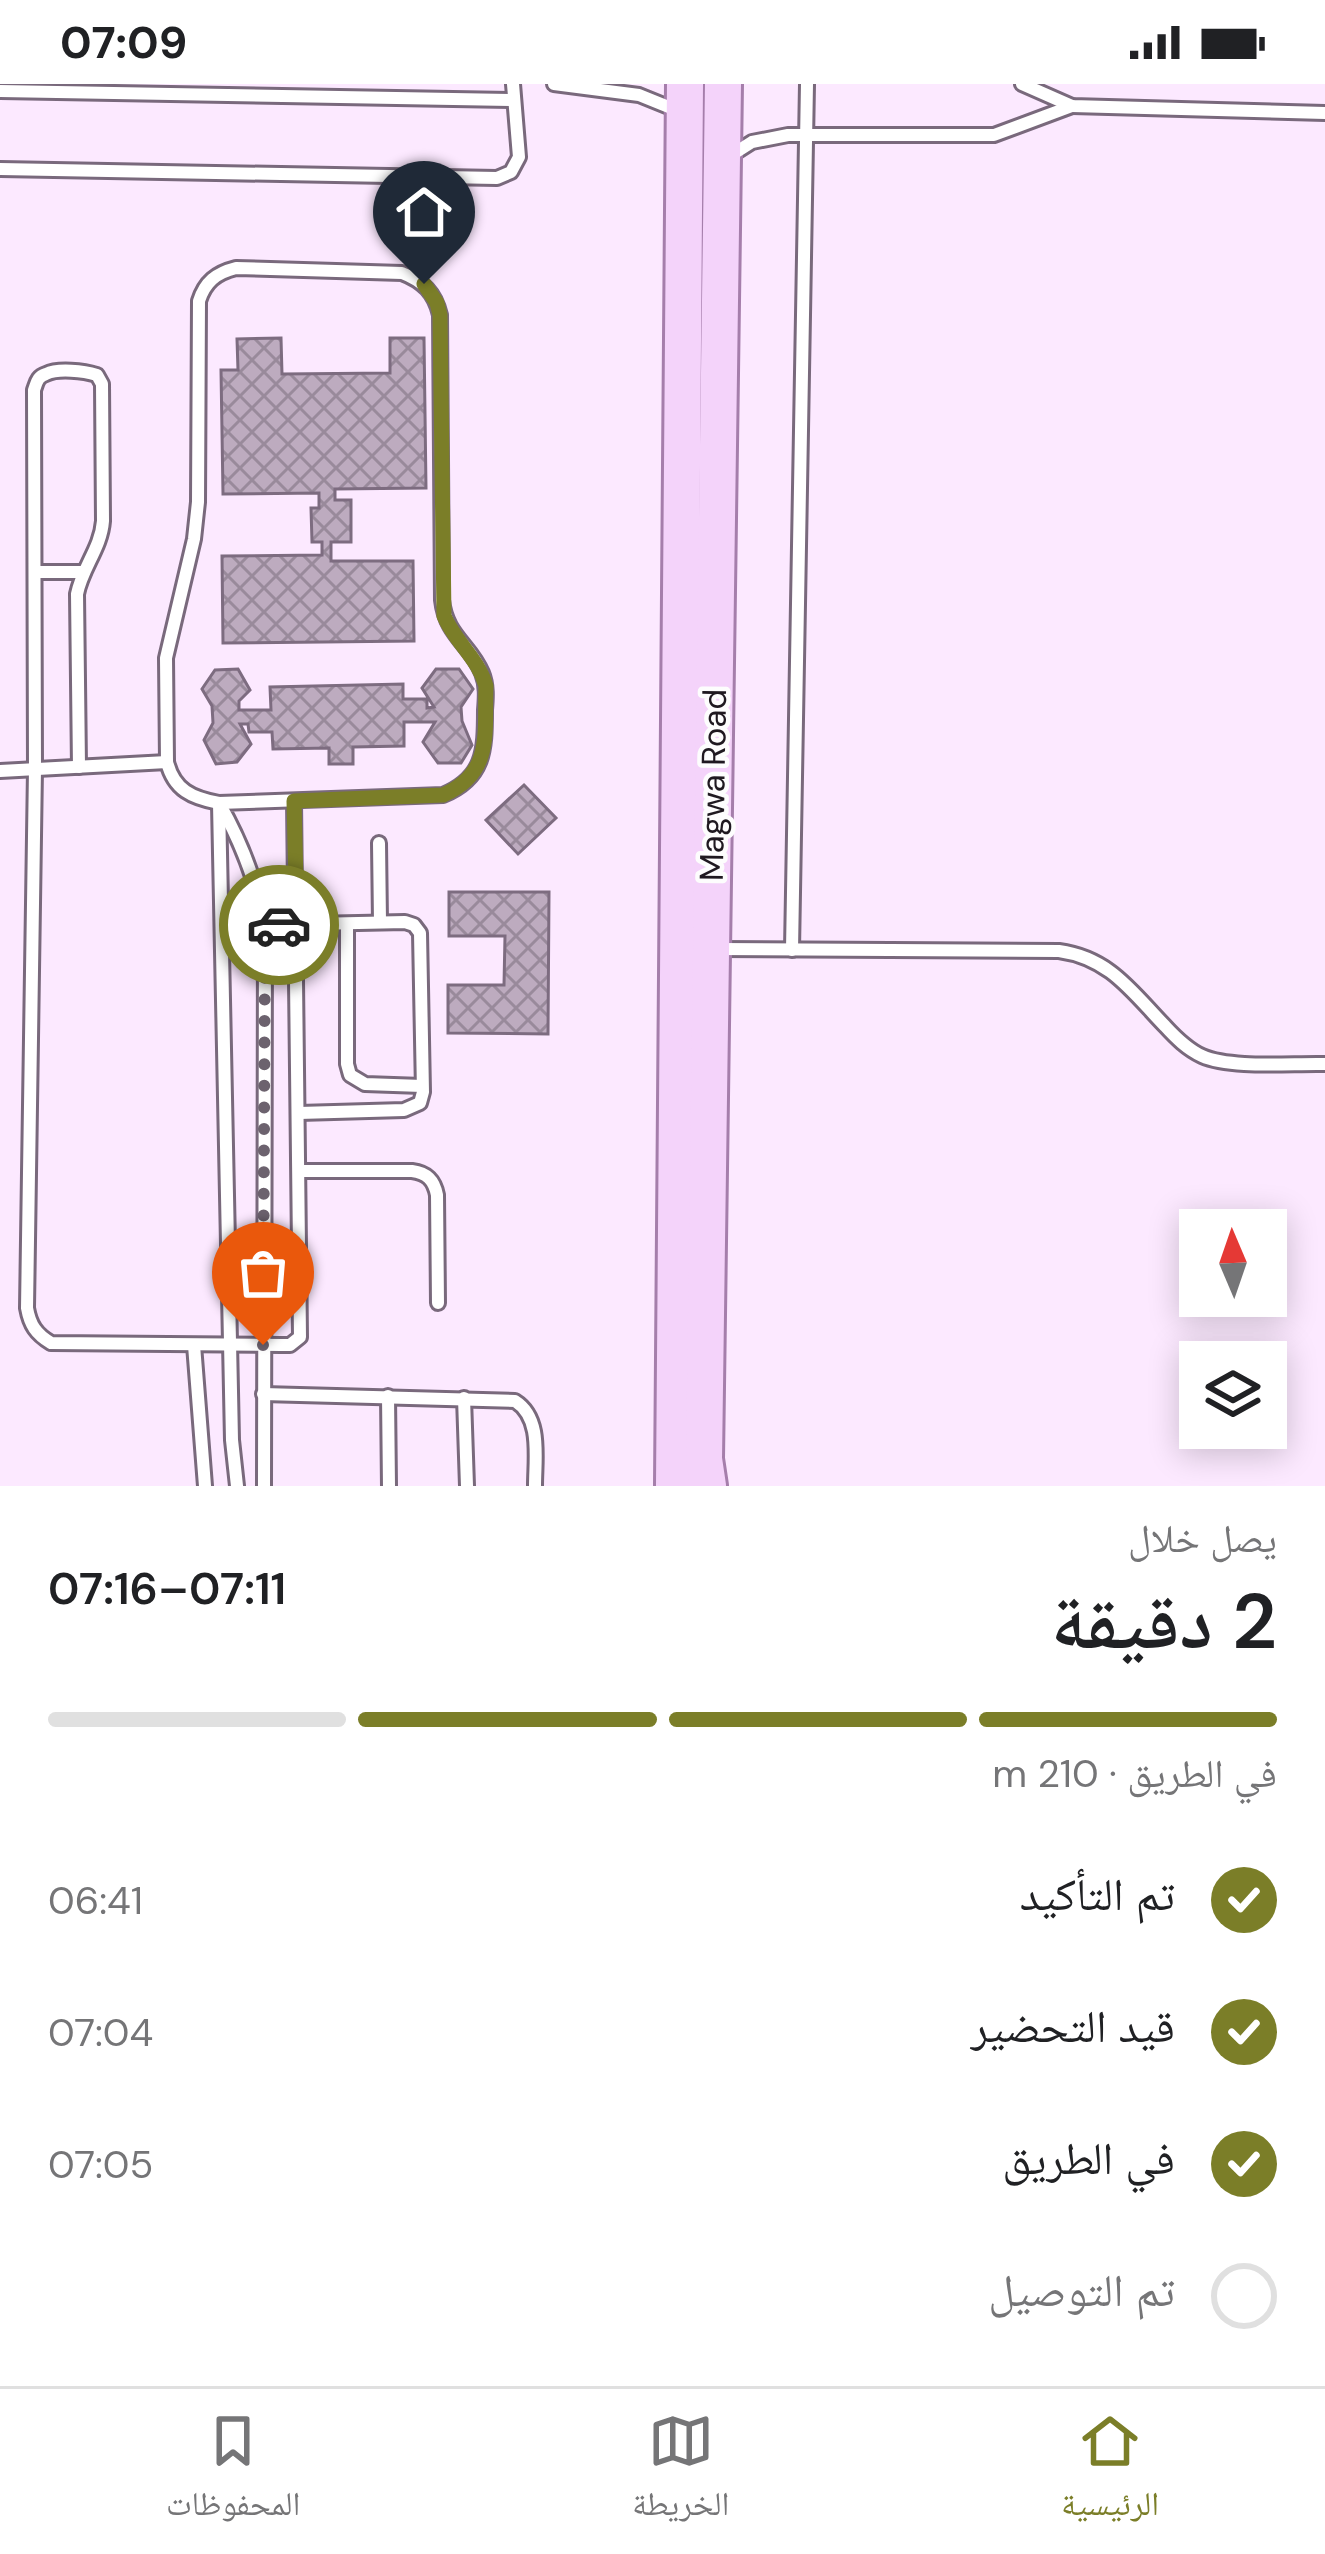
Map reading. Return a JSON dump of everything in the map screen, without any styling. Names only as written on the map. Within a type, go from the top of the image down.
[{"type":"main road","name":"Magwa Road","points":[[708,1486],[704,1459],[723,84]]},
{"type":"main road","name":"Magwa Road","points":[[674,1486],[685,99]]},
{"type":"lane","points":[[0,169],[497,178],[511,172],[519,158],[513,84]]},
{"type":"lane","points":[[554,84],[624,88],[655,100],[685,99]]},
{"type":"lane","points":[[792,950],[807,84]]},
{"type":"lane","points":[[1022,84],[1072,106]]},
{"type":"lane","points":[[0,91],[514,100]]},
{"type":"lane","points":[[722,162],[752,142],[770,137],[994,135],[1072,106],[1325,113]]},
{"type":"lane","points":[[236,268],[402,273],[424,284],[440,315],[442,600],[451,631],[480,668],[486,686],[484,752],[469,779],[443,795],[294,801],[195,799],[170,774],[167,762],[166,658],[198,502],[198,312],[202,291],[216,275],[236,268]]},
{"type":"lane","points":[[79,767],[77,594],[100,542],[103,521],[103,389],[97,375],[47,373],[35,384],[27,1308],[29,1322],[51,1343],[290,1345],[300,1337],[294,801]]},
{"type":"lane","points":[[35,572],[83,572]]},
{"type":"lane","points":[[0,771],[167,762]]},
{"type":"lane","points":[[218,803],[248,858],[265,925],[264,1486]]},
{"type":"lane","points":[[218,803],[236,1486]]},
{"type":"lane","points":[[380,842],[380,922]]},
{"type":"lane","points":[[265,925],[410,923],[420,933],[420,1103],[410,1109],[299,1113]]},
{"type":"lane","points":[[346,924],[346,1064],[350,1075],[365,1084],[422,1086]]},
{"type":"lane","points":[[710,949],[1079,954],[1114,974],[1199,1055],[1230,1063],[1325,1064]]},
{"type":"lane","points":[[300,1171],[412,1171],[432,1180],[437,1195],[438,1303]]},
{"type":"lane","points":[[194,1345],[205,1486]]},
{"type":"lane","points":[[263,1394],[506,1398],[530,1413],[536,1486]]},
{"type":"lane","points":[[388,1396],[389,1486]]},
{"type":"lane","points":[[464,1398],[466,1486]]},
{"type":"building","points":[[281,338],[282,374],[390,373],[390,338],[424,338],[426,488],[335,489],[335,500],[351,500],[351,542],[331,542],[331,561],[413,561],[414,641],[223,643],[222,556],[322,555],[322,542],[312,542],[311,508],[319,508],[319,493],[223,494],[221,370],[238,370],[237,339]]},
{"type":"building","points":[[238,669],[250,690],[239,701],[239,710],[271,710],[270,687],[403,684],[403,699],[427,699],[427,708],[434,707],[422,688],[436,669],[459,669],[473,689],[461,707],[472,745],[461,763],[438,763],[423,742],[435,722],[404,722],[404,746],[353,747],[353,764],[329,764],[329,748],[273,749],[272,732],[249,732],[248,724],[240,724],[251,744],[237,762],[216,764],[204,740],[213,723],[212,706],[202,689],[215,670]]},
{"type":"building","points":[[524,785],[556,818],[518,854],[486,820]]},
{"type":"building","points":[[449,892],[549,892],[548,1034],[448,1033],[448,985],[504,985],[505,936],[449,936]]},
{"type":"way so far","points":[[263,1345],[265,925],[279,925]]},
{"type":"route","points":[[279,925],[297,924],[294,801],[443,795],[469,779],[484,752],[486,686],[480,668],[444,616],[440,315],[424,284]]}]
